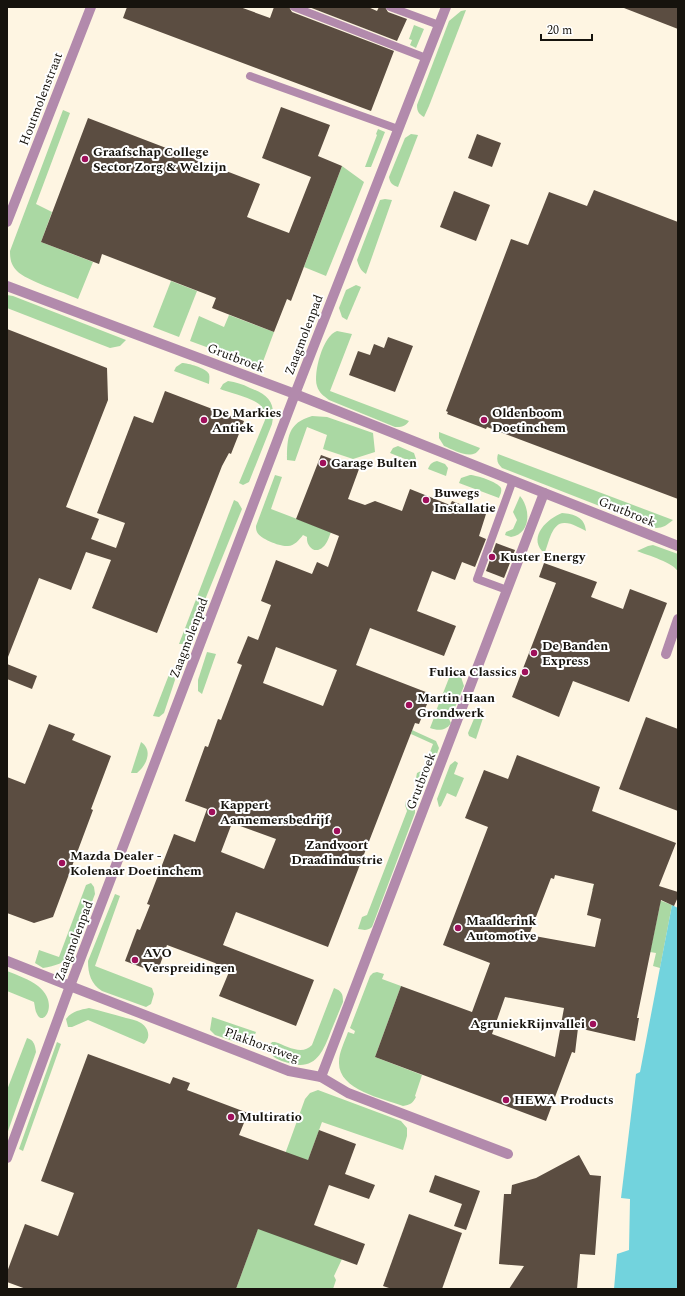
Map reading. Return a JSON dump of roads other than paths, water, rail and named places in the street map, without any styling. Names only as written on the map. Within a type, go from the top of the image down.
[{"type":"street","name":"Houtmolenstraat","points":[[7,222],[91,7]]},
{"type":"street","name":"Zaagmolenpad","points":[[7,1158],[70,986],[296,394],[446,7]]},
{"type":"street","name":"Grutbroek","points":[[7,286],[296,394],[678,546]]},
{"type":"street","name":"Grutbroek","points":[[321,1077],[544,493]]},
{"type":"street","points":[[666,654],[678,619]]},
{"type":"street","name":"Plakhorstweg","points":[[7,961],[289,1071],[321,1077],[348,1093],[508,1154]]},
{"type":"lane","points":[[294,7],[426,58]]},
{"type":"lane","points":[[390,7],[438,25]]},
{"type":"lane","points":[[250,76],[398,129]]},
{"type":"lane","points":[[507,590],[477,579],[513,480]]},
{"type":"water","points":[[672,905],[678,908],[678,1289],[614,1289],[617,1254],[629,1250],[630,1199],[621,1198],[636,1074],[640,1072]]},
{"type":"place","name":"Graafschap College Sector Zorg & Welzijn","points":[[85,159]]},
{"type":"place","name":"De Markies Antiek","points":[[204,420]]},
{"type":"place","name":"Oldenboom Doetinchem","points":[[484,420]]},
{"type":"place","name":"Garage Bulten","points":[[323,463]]},
{"type":"place","name":"Buwegs Installatie","points":[[426,500]]},
{"type":"place","name":"Kuster Energy","points":[[492,557]]},
{"type":"place","name":"De Banden Express","points":[[534,653]]},
{"type":"place","name":"Fulica Classics","points":[[525,672]]},
{"type":"place","name":"Martin Haan Grondwerk","points":[[409,705]]},
{"type":"place","name":"Kappert Aannemersbedrijf","points":[[212,812]]},
{"type":"place","name":"Zandvoort Draadindustrie","points":[[337,831]]},
{"type":"place","name":"Mazda Dealer - Kolenaar Doetinchem","points":[[62,863]]},
{"type":"place","name":"Maalderink Automotive","points":[[458,928]]},
{"type":"place","name":"AVO Verspreidingen","points":[[135,960]]},
{"type":"place","name":"AgruniekRijnvallei","points":[[593,1024]]},
{"type":"place","name":"HEWA Products","points":[[506,1100]]},
{"type":"place","name":"Multiratio","points":[[231,1117]]}]
